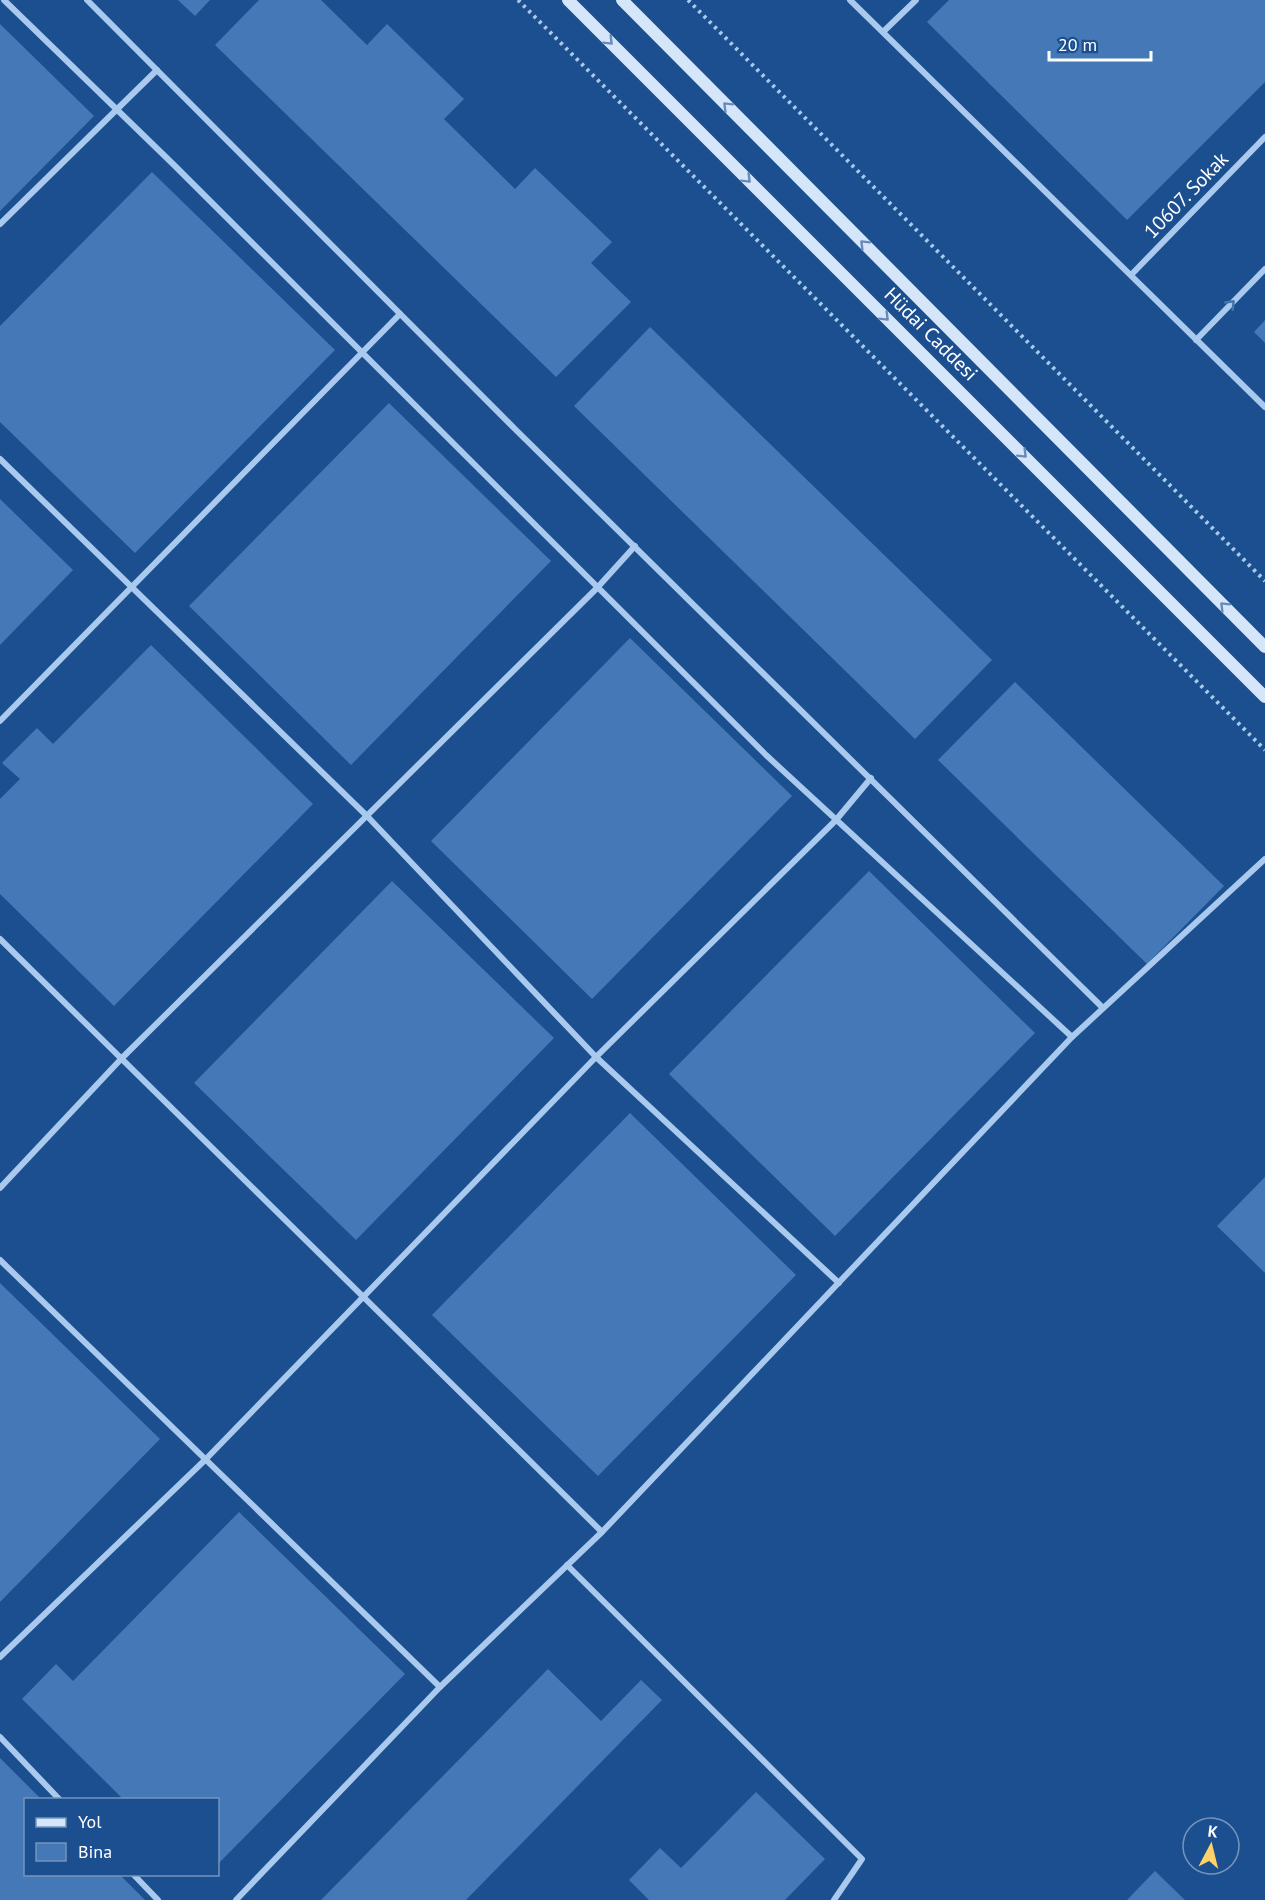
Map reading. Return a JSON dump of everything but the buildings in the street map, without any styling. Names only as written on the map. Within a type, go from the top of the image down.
[{"type":"street","points":[[4,0],[766,755],[1072,1037]]},
{"type":"street","points":[[87,0],[400,314],[1103,1008]]},
{"type":"street","name":"Hüdai Caddesi","points":[[568,0],[1265,696]]},
{"type":"street","name":"Hüdai Caddesi","points":[[622,0],[1265,648]]},
{"type":"street","points":[[850,0],[1265,407]]},
{"type":"street","points":[[884,32],[916,0]]},
{"type":"street","points":[[0,224],[115,108],[157,70]]},
{"type":"street","name":"10607. Sokak","points":[[1131,275],[1265,137]]},
{"type":"street","points":[[1196,340],[1265,268]]},
{"type":"street","points":[[0,721],[400,314]]},
{"type":"street","points":[[0,459],[367,816],[596,1058],[839,1283]]},
{"type":"street","points":[[0,1188],[122,1058],[597,588],[635,546]]},
{"type":"street","points":[[0,1657],[206,1459],[596,1058],[836,819],[871,778]]},
{"type":"street","points":[[236,1900],[440,1687],[602,1532],[1072,1037],[1265,859]]},
{"type":"street","points":[[0,939],[602,1532]]},
{"type":"street","points":[[0,1260],[440,1687]]},
{"type":"street","points":[[567,1565],[862,1859],[834,1900]]},
{"type":"street","points":[[0,1737],[58,1798]]},
{"type":"street","points":[[134,1876],[158,1900]]},
{"type":"path","points":[[518,0],[1265,750]]},
{"type":"path","points":[[688,0],[1265,581]]}]
